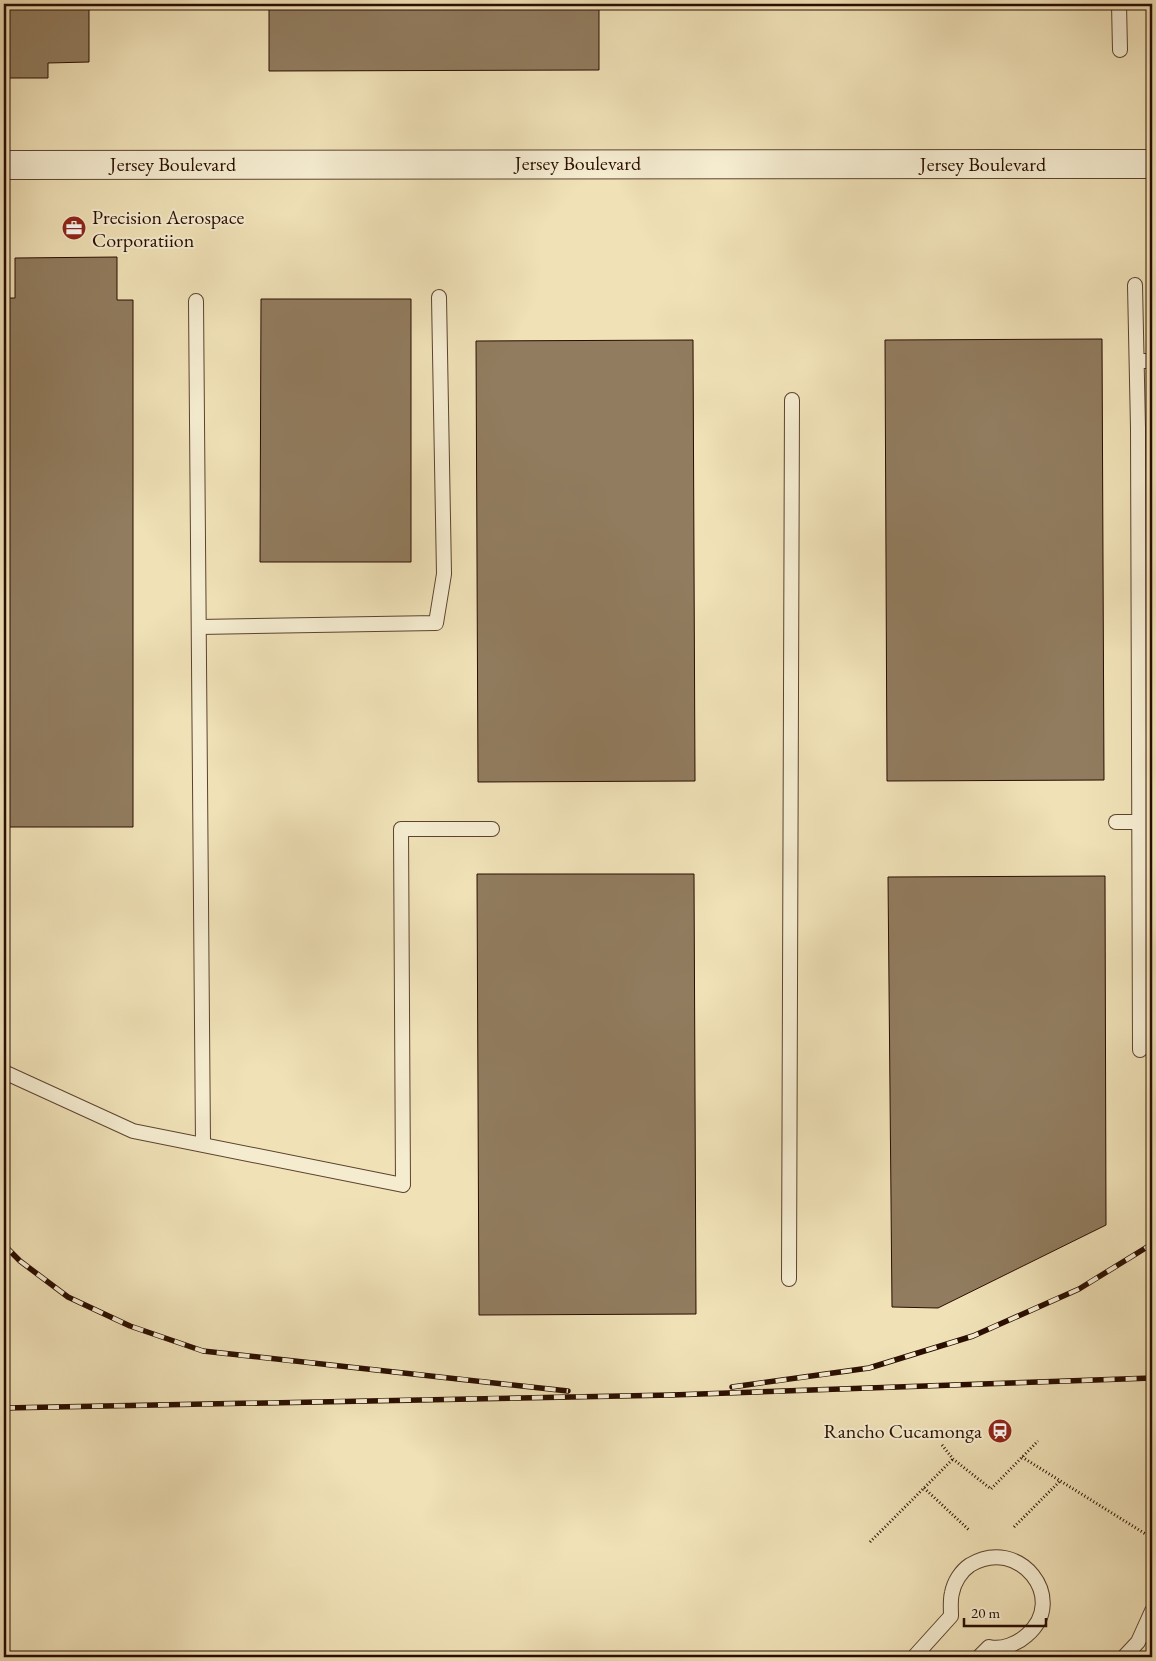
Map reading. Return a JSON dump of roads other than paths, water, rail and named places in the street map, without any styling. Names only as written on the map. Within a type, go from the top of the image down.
[{"type":"street","name":"Jersey Boulevard","points":[[4,164],[1152,164]]},
{"type":"lane","points":[[1119,4],[1120,50]]},
{"type":"lane","points":[[1135,285],[1138,428],[1140,1050]]},
{"type":"lane","points":[[199,627],[436,623],[444,574],[439,297]]},
{"type":"lane","points":[[196,301],[203,1144]]},
{"type":"lane","points":[[1137,361],[1152,361]]},
{"type":"lane","points":[[789,1279],[792,400]]},
{"type":"lane","points":[[1116,822],[1139,822]]},
{"type":"lane","points":[[4,1072],[134,1130],[403,1184],[401,829],[492,829]]},
{"type":"lane","points":[[914,1657],[951,1616],[952,1593],[957,1580],[966,1568],[979,1560],[993,1556],[1008,1558],[1022,1564],[1032,1574],[1040,1587],[1042,1602],[1040,1617],[1032,1631],[1021,1641],[1007,1647],[989,1647],[978,1657]]},
{"type":"lane","points":[[1124,1657],[1138,1642],[1152,1611]]},
{"type":"railway","points":[[732,1387],[869,1368],[973,1336],[1079,1289],[1152,1244]]},
{"type":"railway","points":[[4,1245],[20,1261],[68,1297],[130,1326],[203,1351],[568,1391]]},
{"type":"railway","points":[[4,1408],[672,1395],[1152,1378]]},
{"type":"place","name":"Precision Aerospace Corporatiion","points":[[74,228]]},
{"type":"place","name":"Rancho Cucamonga","points":[[1000,1431]]}]
